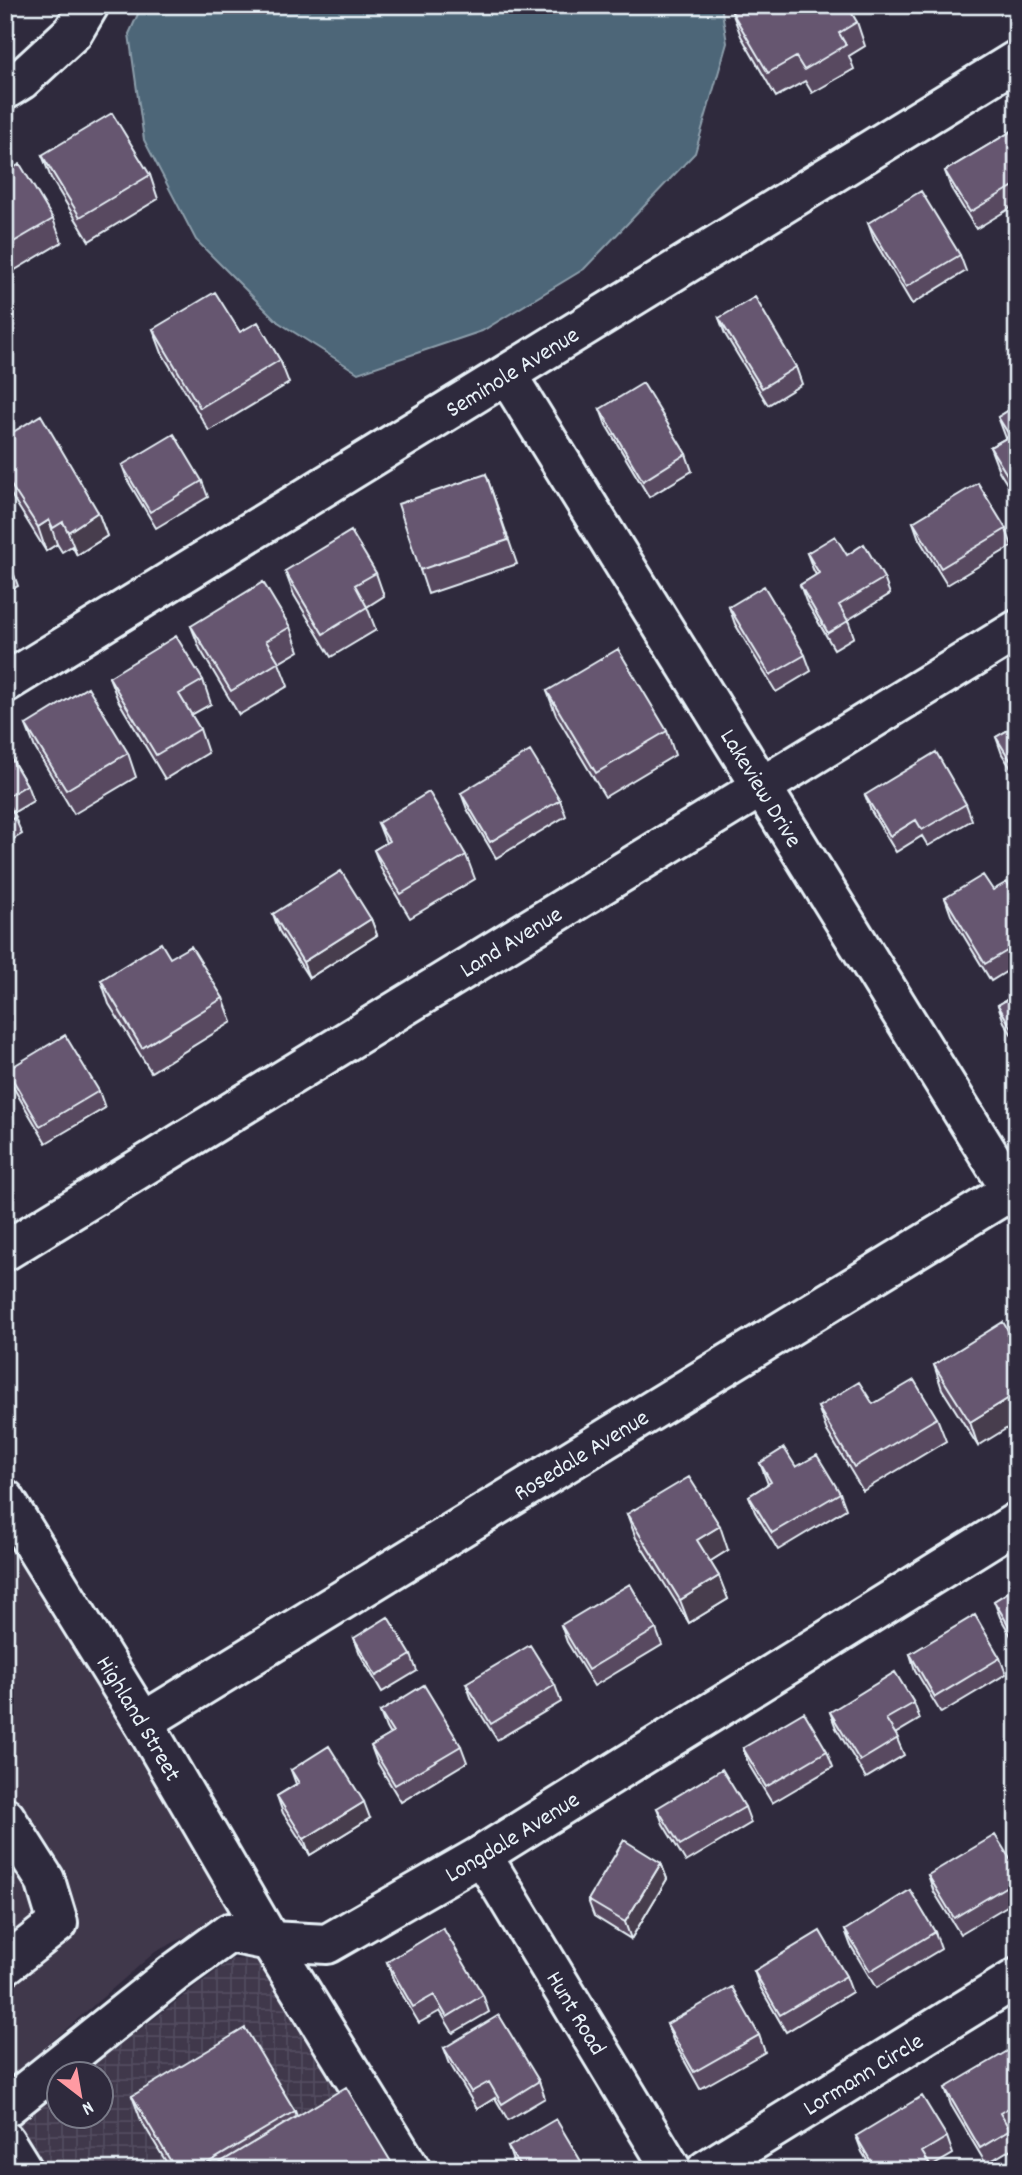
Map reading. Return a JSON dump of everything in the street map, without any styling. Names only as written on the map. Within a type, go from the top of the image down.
[{"type":"street","points":[[5,90],[21,80],[73,32],[89,5]]},
{"type":"street","name":"Seminole Avenue","points":[[5,683],[1017,60]]},
{"type":"street","name":"Lakeview Drive","points":[[507,375],[1015,1192]]},
{"type":"street","name":"Land Avenue","points":[[5,1251],[1017,630]]},
{"type":"street","name":"Rosedale Avenue","points":[[143,1722],[1015,1192]]},
{"type":"street","name":"Highland Street","points":[[5,1499],[143,1722],[270,1941],[411,2170]]},
{"type":"street","name":"Longdale Avenue","points":[[5,2108],[174,1973],[229,1933],[270,1941],[327,1944],[482,1855],[1017,1522]]},
{"type":"street","points":[[5,1817],[45,1880],[58,1923],[5,1965]]},
{"type":"street","name":"Hunt Road","points":[[482,1855],[672,2170]]},
{"type":"street","name":"Lormann Circle","points":[[706,2170],[1017,1978]]},
{"type":"street","points":[[5,2141],[23,2170]]},
{"type":"shaded area","points":[[5,1531],[128,1731],[239,1922],[212,1923],[155,1952],[5,2082]]},
{"type":"shaded area","points":[[232,1959],[261,1960],[422,2170],[43,2170],[16,2125],[46,2102],[46,2130],[116,2130],[116,2060],[100,2060]]},
{"type":"water","points":[[142,5],[721,5],[727,43],[695,153],[584,269],[482,331],[358,373],[278,322],[196,240],[144,140],[129,34]]},
{"type":"building","points":[[744,5],[847,5],[857,22],[839,33],[846,45],[804,70],[796,57],[768,73],[732,12]]},
{"type":"building","points":[[112,113],[150,175],[80,217],[42,155]]},
{"type":"building","points":[[1017,128],[1017,184],[970,212],[945,171]]},
{"type":"building","points":[[20,164],[53,219],[5,247],[5,173]]},
{"type":"building","points":[[921,191],[960,255],[906,287],[868,223]]},
{"type":"building","points":[[215,292],[240,332],[258,322],[280,360],[200,408],[153,329]]},
{"type":"building","points":[[755,297],[796,367],[762,388],[719,318]]},
{"type":"building","points":[[643,383],[686,454],[643,481],[600,409]]},
{"type":"building","points":[[1017,405],[1017,491],[990,447],[1010,436],[998,417]]},
{"type":"building","points":[[41,415],[98,512],[68,532],[63,522],[53,528],[49,520],[38,527],[5,476],[5,437]]},
{"type":"building","points":[[174,434],[202,481],[150,512],[122,465]]},
{"type":"building","points":[[486,474],[508,540],[420,570],[398,504]]},
{"type":"building","points":[[978,483],[1006,529],[941,568],[913,522]]},
{"type":"building","points":[[351,531],[376,573],[355,585],[367,607],[323,634],[285,571]]},
{"type":"building","points":[[835,536],[847,555],[864,544],[884,578],[839,605],[848,621],[828,633],[800,585],[819,573],[807,553]]},
{"type":"building","points":[[5,558],[12,569],[5,573]]},
{"type":"building","points":[[263,582],[290,627],[266,641],[279,662],[231,691],[191,626]]},
{"type":"building","points":[[764,586],[805,655],[770,675],[729,607]]},
{"type":"building","points":[[176,636],[203,680],[179,694],[200,729],[156,755],[109,677]]},
{"type":"building","points":[[618,649],[667,731],[596,773],[547,691]]},
{"type":"building","points":[[88,687],[128,753],[66,790],[26,725]]},
{"type":"building","points":[[1017,725],[1017,771],[996,737]]},
{"type":"building","points":[[5,748],[27,785],[5,798]]},
{"type":"building","points":[[530,751],[560,800],[490,842],[461,793]]},
{"type":"building","points":[[936,752],[966,804],[922,830],[916,820],[890,836],[865,795]]},
{"type":"building","points":[[429,792],[466,855],[401,894],[374,850],[389,841],[378,823]]},
{"type":"building","points":[[5,799],[16,817],[5,823]]},
{"type":"building","points":[[341,871],[371,919],[303,962],[273,914]]},
{"type":"building","points":[[983,875],[993,890],[1007,882],[1017,899],[1017,945],[985,964],[945,898]]},
{"type":"building","points":[[161,943],[170,958],[191,946],[223,998],[142,1048],[101,980]]},
{"type":"building","points":[[1017,994],[1017,1037],[998,1005]]},
{"type":"building","points":[[65,1035],[99,1091],[40,1126],[7,1070]]},
{"type":"building","points":[[1003,1322],[1017,1345],[1017,1393],[970,1422],[934,1365]]},
{"type":"building","points":[[914,1380],[937,1418],[854,1467],[818,1407],[859,1382],[873,1404]]},
{"type":"building","points":[[784,1448],[796,1467],[817,1455],[840,1493],[772,1533],[749,1496],[771,1482],[760,1463]]},
{"type":"building","points":[[689,1477],[720,1526],[697,1540],[719,1576],[680,1600],[627,1514]]},
{"type":"building","points":[[630,1584],[656,1629],[588,1670],[561,1625]]},
{"type":"building","points":[[1017,1587],[1017,1639],[994,1601]]},
{"type":"building","points":[[975,1615],[1000,1658],[935,1697],[910,1654]]},
{"type":"building","points":[[388,1617],[411,1655],[376,1676],[354,1638]]},
{"type":"building","points":[[530,1645],[555,1685],[491,1724],[466,1683]]},
{"type":"building","points":[[895,1672],[914,1703],[886,1719],[898,1738],[860,1761],[830,1712]]},
{"type":"building","points":[[424,1685],[461,1746],[395,1785],[371,1746],[393,1733],[380,1712]]},
{"type":"building","points":[[804,1712],[827,1751],[766,1787],[743,1748]]},
{"type":"building","points":[[329,1746],[364,1802],[304,1839],[277,1796],[299,1783],[291,1770]]},
{"type":"building","points":[[722,1769],[745,1807],[680,1845],[657,1808]]},
{"type":"building","points":[[995,1835],[1017,1870],[1017,1880],[954,1918],[928,1875]]},
{"type":"building","points":[[624,1840],[661,1863],[625,1922],[588,1900]]},
{"type":"building","points":[[910,1890],[935,1932],[870,1971],[845,1930]]},
{"type":"building","points":[[443,1928],[483,1995],[447,2017],[434,1995],[413,2007],[387,1962]]},
{"type":"building","points":[[820,1931],[846,1976],[780,2015],[754,1971]]},
{"type":"building","points":[[732,1987],[759,2035],[694,2072],[667,2024]]},
{"type":"building","points":[[499,2015],[539,2081],[502,2104],[489,2082],[471,2092],[444,2048]]},
{"type":"building","points":[[245,2028],[295,2111],[196,2170],[176,2170],[132,2096]]},
{"type":"building","points":[[1011,2049],[1017,2059],[1017,2103],[1000,2113],[1010,2130],[980,2148],[945,2088]]},
{"type":"building","points":[[346,2087],[396,2170],[212,2170],[211,2168]]},
{"type":"building","points":[[922,2096],[947,2137],[922,2152],[933,2170],[876,2170],[856,2136]]},
{"type":"building","points":[[556,2119],[585,2168],[522,2170],[508,2147]]},
{"type":"building","points":[[832,2164],[838,2170],[827,2170]]}]
